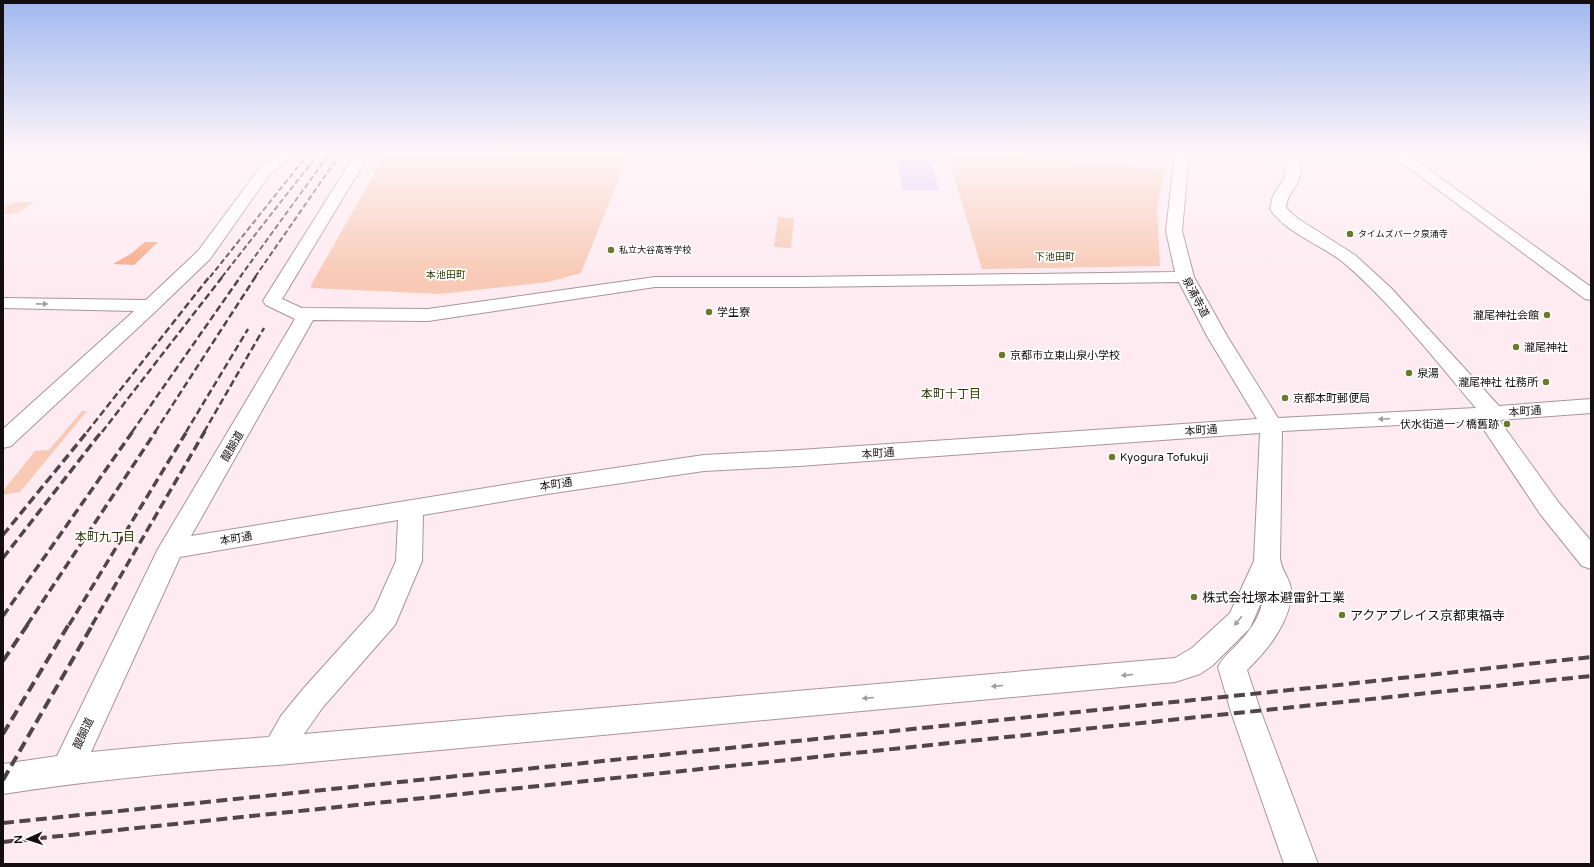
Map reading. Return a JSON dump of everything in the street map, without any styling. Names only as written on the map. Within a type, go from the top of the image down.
[{"type":"street","points":[[3,441],[151,306],[204,255],[248,193]]},
{"type":"street","points":[[339,193],[272,301],[299,314],[428,315],[655,282],[801,282],[1185,277]]},
{"type":"street","name":"泉涌寺道","points":[[1178,193],[1174,231],[1185,277],[1217,336],[1264,411],[1271,425]]},
{"type":"street","points":[[1283,193],[1278,209],[1291,220],[1349,258],[1385,292],[1488,414],[1550,510],[1591,559]]},
{"type":"street","points":[[1451,193],[1591,296]]},
{"type":"street","points":[[3,304],[151,306]]},
{"type":"street","name":"醍醐道","points":[[67,769],[171,549],[308,314]]},
{"type":"street","name":"本町通","points":[[171,549],[622,474],[704,463],[799,458],[1271,425],[1488,414],[1591,406]]},
{"type":"street","points":[[3,779],[67,769],[213,755],[1175,670],[1190,665],[1202,657],[1240,620],[1267,561],[1271,425]]},
{"type":"street","points":[[278,750],[292,726],[313,698],[385,616],[409,561],[411,509]]},
{"type":"street","points":[[1267,561],[1278,588],[1276,604],[1269,624],[1252,648],[1232,667],[1246,712],[1301,864]]},
{"type":"shaded area","points":[[363,193],[613,193],[581,273],[548,282],[440,294],[311,288],[311,285]]},
{"type":"shaded area","points":[[959,193],[1160,193],[1157,209],[1160,266],[982,269]]},
{"type":"shaded area","points":[[34,202],[18,213],[3,214],[7,209],[3,209],[12,203]]},
{"type":"shaded area","points":[[778,217],[794,218],[791,248],[774,247]]},
{"type":"shaded area","points":[[145,242],[158,242],[134,265],[113,264],[132,253]]},
{"type":"shaded area","points":[[82,411],[87,411],[20,492],[3,495],[3,491],[35,451],[49,450]]},
{"type":"railway","points":[[210,277],[277,193]]},
{"type":"railway","points":[[222,277],[287,193]]},
{"type":"railway","points":[[240,277],[301,193]]},
{"type":"railway","points":[[255,277],[313,193]]},
{"type":"railway","points":[[87,432],[210,276]]},
{"type":"railway","points":[[102,432],[223,276]]},
{"type":"railway","points":[[132,432],[241,276]]},
{"type":"railway","points":[[155,432],[256,276]]},
{"type":"railway","points":[[204,432],[264,328]]},
{"type":"railway","points":[[186,432],[248,329]]},
{"type":"railway","points":[[3,535],[88,431]]},
{"type":"railway","points":[[3,558],[102,431]]},
{"type":"railway","points":[[3,616],[133,431]]},
{"type":"railway","points":[[27,625],[156,431]]},
{"type":"railway","points":[[69,625],[187,431]]},
{"type":"railway","points":[[92,625],[205,431]]},
{"type":"railway","points":[[3,661],[28,624]]},
{"type":"railway","points":[[3,734],[69,624]]},
{"type":"railway","points":[[3,780],[93,624]]},
{"type":"railway","points":[[3,823],[1329,686],[1591,657]]},
{"type":"railway","points":[[3,842],[1591,676]]},
{"type":"place","name":"タイムズパーク泉涌寺","points":[[1350,234]]},
{"type":"place","name":"私立大谷高等学校","points":[[611,250]]},
{"type":"place","name":"学生寮","points":[[709,312]]},
{"type":"place","name":"瀧尾神社会館","points":[[1547,315]]},
{"type":"place","name":"瀧尾神社","points":[[1516,347]]},
{"type":"place","name":"京都市立東山泉小学校","points":[[1002,355]]},
{"type":"place","name":"泉湯","points":[[1409,373]]},
{"type":"place","name":"瀧尾神社 社務所","points":[[1546,382]]},
{"type":"place","name":"京都本町郵便局","points":[[1285,398]]},
{"type":"place","name":"伏水街道一ノ橋舊跡","points":[[1507,424]]},
{"type":"place","name":"Kyogura Tofukuji","points":[[1112,457]]},
{"type":"place","name":"株式会社塚本避雷針工業","points":[[1194,597]]},
{"type":"place","name":"アクアプレイス京都東福寺","points":[[1342,615]]},
{"type":"district","name":"下池田町","points":[[1055,256]]},
{"type":"district","name":"本池田町","points":[[446,274]]},
{"type":"district","name":"本町十丁目","points":[[951,394]]},
{"type":"district","name":"本町九丁目","points":[[105,537]]}]
